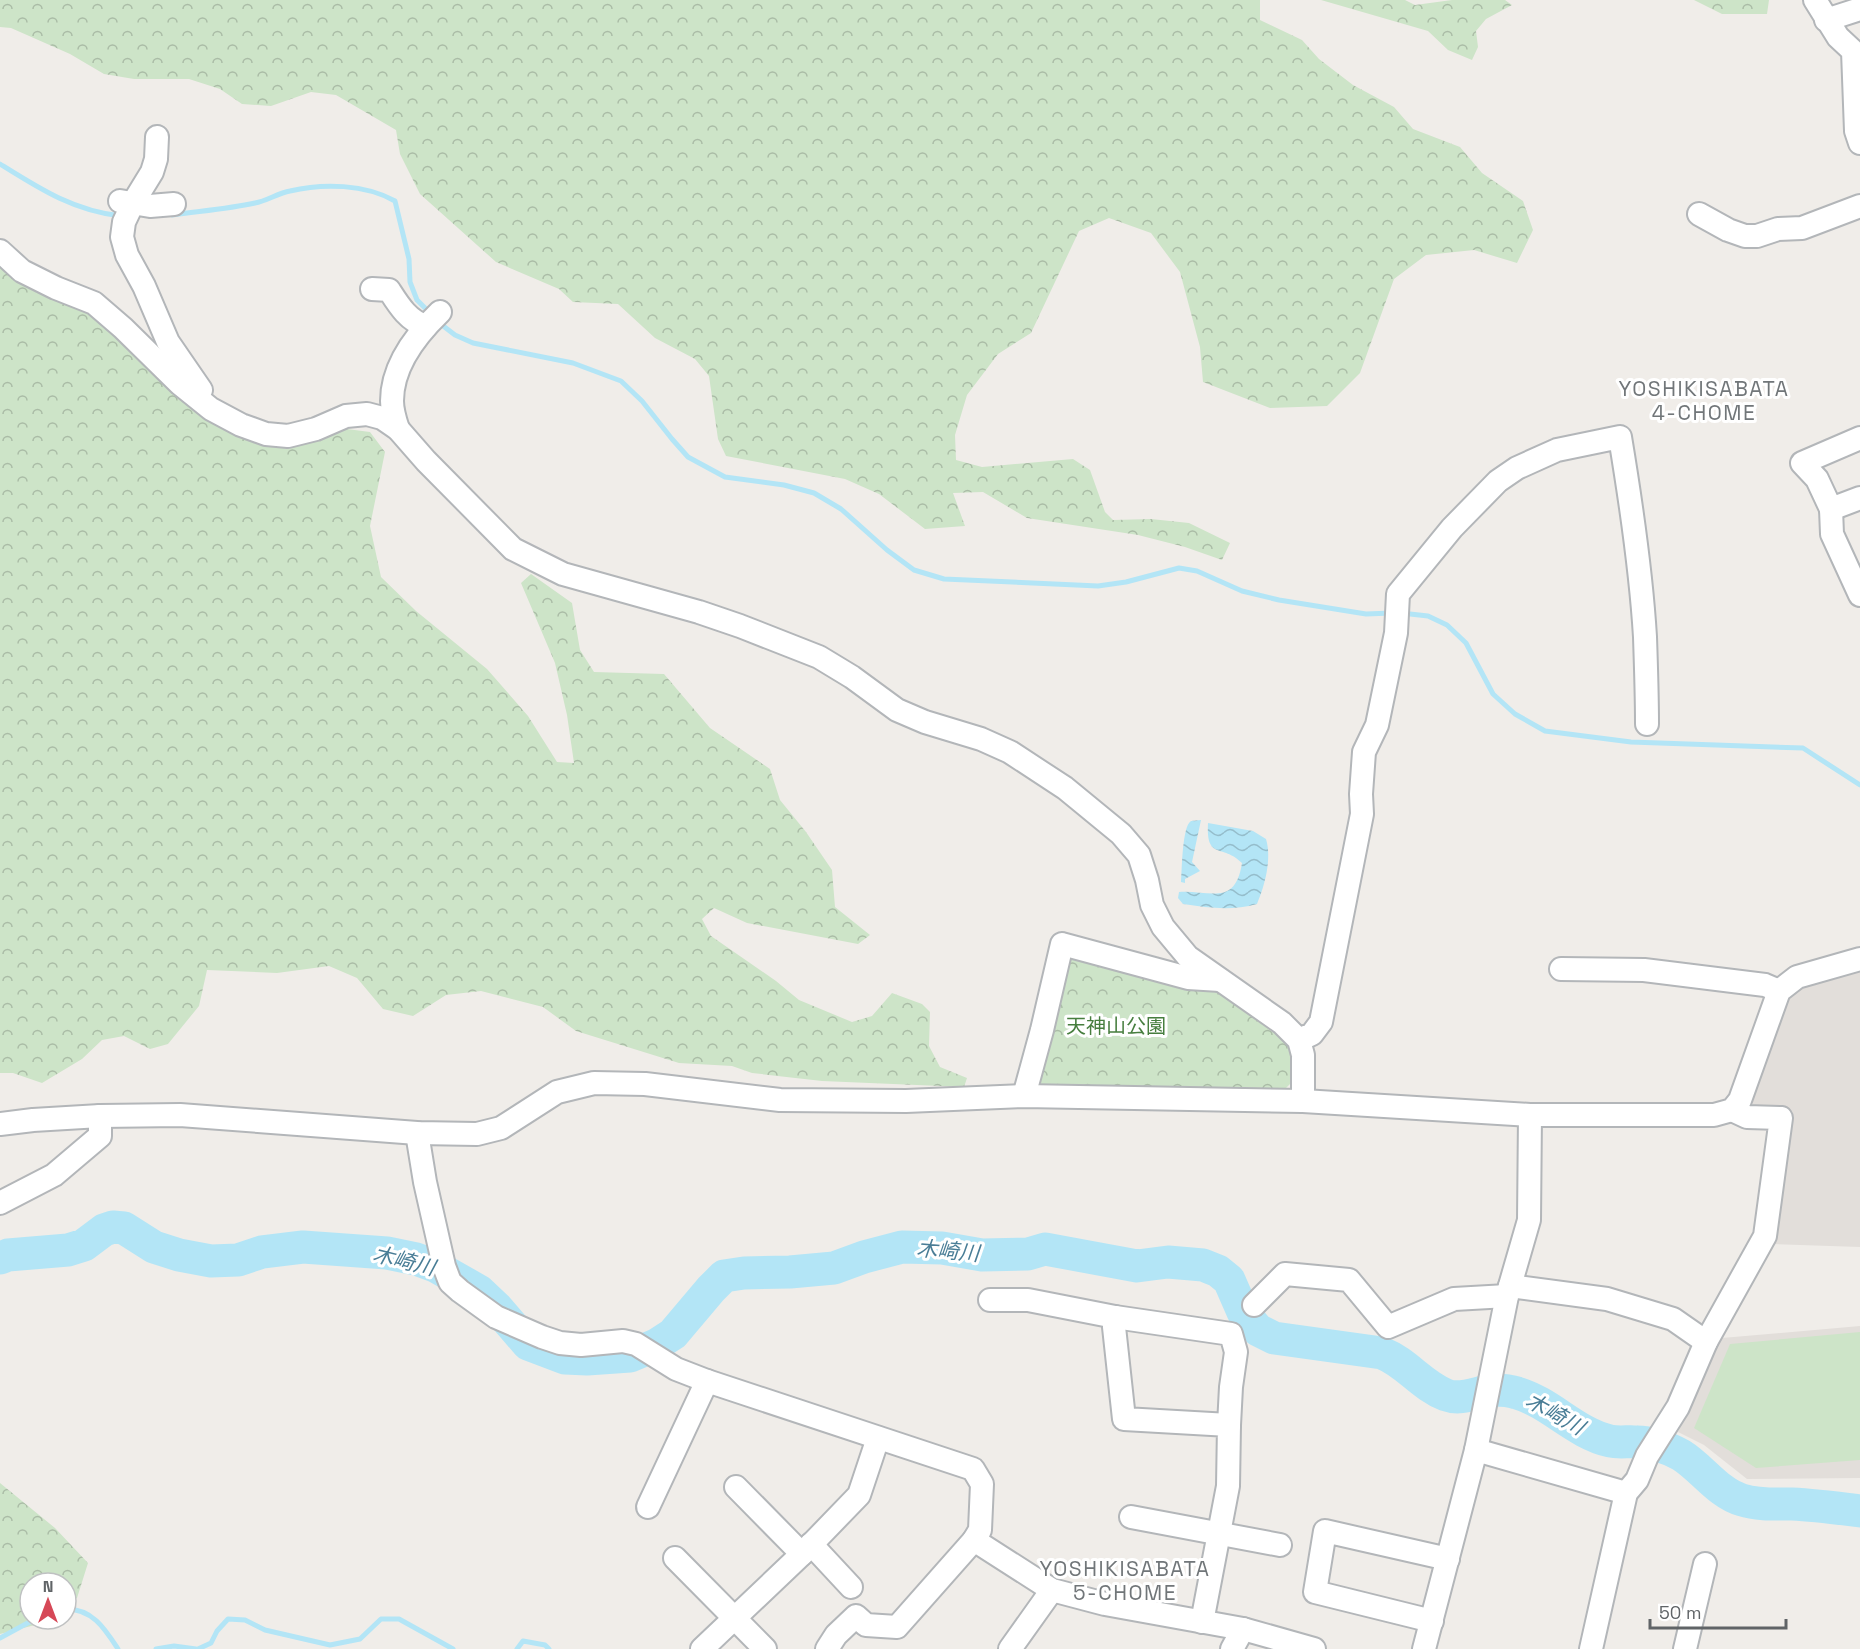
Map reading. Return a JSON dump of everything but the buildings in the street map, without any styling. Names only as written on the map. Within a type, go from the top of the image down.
[{"type":"street","points":[[1815,0],[1838,37],[1853,51],[1856,131],[1860,143]]},
{"type":"street","points":[[1826,20],[1860,9]]},
{"type":"street","points":[[157,137],[156,159],[152,172],[126,202],[122,237],[127,255],[144,286],[168,342],[208,399],[211,409]]},
{"type":"street","points":[[126,202],[150,206],[174,204]]},
{"type":"street","points":[[1699,214],[1736,233],[1757,236],[1778,229],[1802,228],[1860,206]]},
{"type":"street","points":[[0,251],[22,271],[94,303],[180,384],[211,409],[241,425],[266,434],[288,436],[316,429],[346,416],[367,414],[382,418],[398,429],[513,549],[563,574],[699,612],[819,657],[852,677],[897,710],[925,722],[981,739],[1010,752],[1065,788],[1121,834],[1139,855],[1152,905],[1163,927],[1188,957],[1250,999],[1282,1023],[1299,1040],[1303,1056],[1303,1101]]},
{"type":"street","points":[[372,289],[389,290],[404,311],[418,324],[433,319],[408,350],[393,384],[392,403],[398,429]]},
{"type":"street","points":[[1299,1040],[1312,1034],[1321,1022],[1362,814],[1364,752],[1377,724],[1397,612],[1398,594],[1452,528],[1497,481],[1517,468],[1557,450],[1620,437],[1639,575],[1647,724]]},
{"type":"street","points":[[1860,438],[1802,463],[1817,479],[1831,509],[1832,534],[1860,595]]},
{"type":"street","points":[[1831,509],[1860,498]]},
{"type":"street","points":[[1024,1096],[1062,944],[1188,978],[1220,980]]},
{"type":"street","points":[[1732,1110],[1740,1100],[1779,991],[1797,977],[1860,959]]},
{"type":"street","points":[[1561,969],[1669,972],[1764,985],[1779,991]]},
{"type":"street","points":[[0,1124],[100,1116],[180,1115],[417,1133],[477,1134],[501,1128],[557,1092],[594,1083],[645,1084],[780,1100],[906,1101],[1024,1096],[1303,1101],[1530,1115],[1714,1114],[1732,1110],[1747,1117],[1781,1118],[1764,1236],[1706,1342],[1678,1407],[1647,1456],[1637,1480],[1626,1493],[1591,1649]]},
{"type":"street","points":[[1424,1649],[1476,1450],[1509,1291],[1529,1220],[1530,1115]]},
{"type":"street","points":[[0,1203],[54,1175],[100,1136],[100,1116]]},
{"type":"street","points":[[417,1133],[425,1182],[447,1274],[460,1291],[496,1317],[560,1343],[581,1345],[623,1341],[644,1348],[676,1369],[707,1381],[973,1469],[982,1484],[980,1530],[974,1540],[897,1627],[866,1625],[856,1616],[836,1635],[827,1649]]},
{"type":"street","points":[[1254,1305],[1285,1274],[1349,1280],[1388,1327],[1454,1299],[1509,1291],[1607,1299],[1673,1318],[1706,1342]]},
{"type":"street","points":[[990,1300],[1028,1300],[1115,1317],[1231,1334],[1236,1352],[1230,1387],[1228,1486],[1202,1622]]},
{"type":"street","points":[[1115,1317],[1114,1327],[1124,1419],[1230,1425]]},
{"type":"street","points":[[648,1507],[707,1381]]},
{"type":"street","points":[[702,1649],[807,1549],[859,1495],[878,1438]]},
{"type":"street","points":[[1476,1450],[1626,1493]]},
{"type":"street","points":[[736,1487],[850,1587]]},
{"type":"street","points":[[1131,1517],[1280,1545]]},
{"type":"street","points":[[1432,1621],[1315,1592],[1325,1531],[1448,1559]]},
{"type":"street","points":[[974,1540],[1052,1590],[1105,1604],[1202,1622],[1238,1639],[1314,1649]]},
{"type":"street","points":[[675,1558],[765,1649]]},
{"type":"street","points":[[1685,1649],[1705,1564]]},
{"type":"street","points":[[1010,1649],[1052,1590]]},
{"type":"shaded area","points":[[1860,966],[1860,1247],[1769,1244],[1789,1111],[1752,1111],[1755,1083],[1785,999],[1795,988]]},
{"type":"shaded area","points":[[1860,1326],[1860,1478],[1747,1479],[1704,1445],[1678,1432],[1722,1338]]},
{"type":"green space","points":[[0,0],[1260,0],[1260,20],[1302,40],[1319,59],[1353,85],[1394,107],[1413,129],[1460,147],[1482,173],[1523,201],[1533,230],[1517,263],[1474,250],[1426,255],[1394,279],[1360,373],[1327,406],[1270,408],[1203,382],[1200,347],[1180,272],[1151,233],[1109,218],[1079,231],[1031,333],[998,354],[967,395],[955,435],[956,460],[982,467],[1073,459],[1090,470],[1105,512],[1113,520],[1151,519],[1189,523],[1230,543],[1222,560],[1185,547],[1138,535],[1027,518],[983,492],[953,493],[965,526],[925,529],[879,494],[845,479],[726,456],[718,439],[709,376],[695,359],[655,338],[618,304],[573,302],[559,289],[496,262],[420,194],[400,154],[396,130],[336,95],[311,92],[271,106],[242,104],[220,89],[189,79],[134,79],[104,74],[70,54],[11,28],[0,27]]},
{"type":"green space","points":[[1321,0],[1405,0],[1415,5],[1452,0],[1505,0],[1512,5],[1486,19],[1476,31],[1478,47],[1472,60],[1448,50],[1428,31]]},
{"type":"green space","points":[[1694,0],[1769,0],[1767,14],[1722,14]]},
{"type":"green space","points":[[0,264],[106,323],[160,377],[222,429],[262,443],[300,444],[347,429],[370,432],[385,452],[370,526],[381,577],[416,611],[487,669],[528,716],[557,762],[574,763],[567,715],[555,663],[521,583],[531,574],[572,603],[580,650],[594,672],[664,674],[710,728],[770,769],[780,800],[832,870],[835,907],[870,935],[858,944],[747,923],[714,908],[702,919],[711,936],[776,981],[799,1000],[852,1022],[872,1016],[892,993],[922,1004],[930,1012],[929,1046],[940,1067],[967,1078],[964,1087],[822,1081],[752,1073],[732,1066],[679,1063],[576,1031],[543,1007],[481,991],[446,995],[413,1016],[383,1009],[357,978],[329,966],[277,973],[207,970],[199,1006],[168,1044],[150,1049],[124,1036],[102,1040],[82,1059],[42,1083],[13,1073],[0,1073]]},
{"type":"green space","name":"天神山公園","points":[[1066,952],[1218,986],[1289,1036],[1295,1052],[1292,1082],[1280,1094],[1037,1084]]},
{"type":"green space","points":[[1860,1332],[1860,1460],[1756,1468],[1694,1428],[1730,1344]]},
{"type":"green space","points":[[0,1483],[55,1528],[88,1563],[78,1595],[78,1571],[18,1571],[18,1629],[0,1634]]},
{"type":"water","points":[[1201,820],[1192,862],[1200,871],[1185,879],[1185,883],[1181,882],[1186,831],[1191,821]]},
{"type":"water","points":[[1208,823],[1253,831],[1266,839],[1267,872],[1257,904],[1239,908],[1211,908],[1183,904],[1178,898],[1179,892],[1211,894],[1227,891],[1234,886],[1239,877],[1242,863],[1235,857],[1213,847],[1208,835]]},
{"type":"waterway","points":[[0,164],[58,198],[88,209],[121,216]]},
{"type":"waterway","points":[[172,215],[245,205],[303,188],[330,186],[357,188],[383,195],[395,201],[409,259],[410,282],[417,300],[432,315]]},
{"type":"waterway","points":[[438,322],[455,335],[473,343],[573,363],[621,381],[642,401],[688,457],[725,477],[784,485],[814,493],[841,509],[887,550],[914,570],[944,579],[1098,586],[1126,582],[1179,568],[1197,571],[1242,591],[1279,600],[1366,614],[1392,613]]},
{"type":"waterway","points":[[1401,613],[1428,616],[1447,625],[1466,643],[1493,694],[1515,714],[1545,731],[1631,742],[1803,748],[1860,785]]},
{"type":"waterway","name":"木崎川","points":[[0,1258],[8,1255],[68,1250],[84,1245],[104,1230],[113,1227],[124,1228],[154,1247],[179,1255],[211,1261],[238,1260],[262,1252],[303,1247],[387,1253],[435,1266],[479,1291],[528,1344],[565,1358],[587,1359],[630,1356],[656,1345],[673,1334],[724,1276],[834,1268],[902,1247],[942,1248],[982,1255],[1028,1254],[1045,1249],[1137,1266],[1168,1262],[1203,1265],[1218,1271],[1229,1280],[1243,1312],[1258,1330],[1274,1338],[1382,1353],[1399,1362],[1437,1391],[1452,1397],[1495,1390],[1517,1393],[1541,1404],[1597,1437],[1613,1442],[1648,1443],[1676,1452],[1689,1460],[1725,1492],[1748,1502],[1809,1505],[1860,1511]]},
{"type":"waterway","points":[[78,1611],[91,1616],[118,1649]]},
{"type":"waterway","points":[[198,1649],[211,1643],[217,1631],[228,1619],[245,1620],[265,1630],[330,1645],[360,1639],[381,1619],[399,1619],[453,1649]]},
{"type":"waterway","points":[[0,1638],[18,1628]]},
{"type":"waterway","points":[[517,1649],[523,1641],[545,1645],[549,1649]]},
{"type":"waterway","points":[[156,1649],[174,1646],[196,1649]]},
{"type":"district","name":"YOSHIKISABATA 4-CHOME","points":[[1704,401]]},
{"type":"district","name":"YOSHIKISABATA 5-CHOME","points":[[1125,1581]]}]
